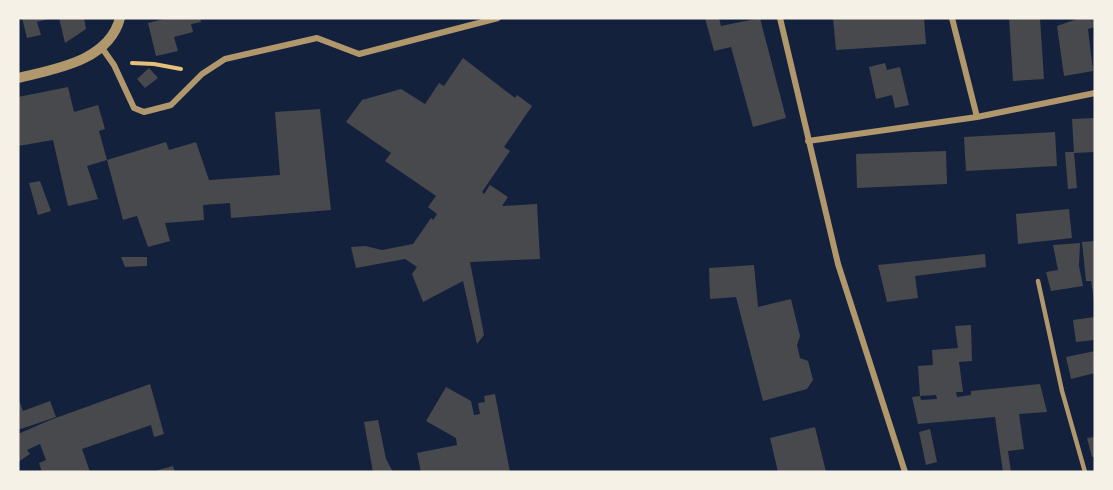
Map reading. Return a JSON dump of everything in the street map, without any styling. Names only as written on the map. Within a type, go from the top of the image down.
[{"type":"street","points":[[18,78],[70,64],[102,48],[120,18]]},
{"type":"street","points":[[102,48],[114,65],[134,108],[144,112],[171,105],[202,74],[225,59],[317,38],[359,54],[498,18]]},
{"type":"street","points":[[780,18],[838,264],[905,472]]},
{"type":"street","points":[[952,18],[977,117]]},
{"type":"street","points":[[808,141],[977,117],[1095,93]]},
{"type":"lane","points":[[1038,280],[1062,391],[1085,472]]},
{"type":"path","points":[[117,75],[131,63],[154,64],[202,74]]},
{"type":"building","points":[[22,18],[48,19],[37,22],[41,35],[27,38]]},
{"type":"building","points":[[59,18],[84,18],[86,29],[65,43]]},
{"type":"building","points":[[168,18],[200,18],[201,22],[191,24],[193,32],[174,37],[178,51],[156,56],[148,23]]},
{"type":"building","points":[[705,18],[719,18],[721,26],[760,18],[786,118],[753,127],[731,47],[714,51]]},
{"type":"building","points":[[833,18],[924,18],[926,44],[836,50]]},
{"type":"building","points":[[1009,18],[1040,18],[1044,79],[1013,81]]},
{"type":"building","points":[[1080,18],[1095,18],[1095,27],[1088,29],[1093,71],[1064,76],[1057,26]]},
{"type":"building","points":[[463,58],[515,98],[517,95],[532,106],[504,147],[510,151],[482,192],[484,194],[490,185],[508,197],[502,206],[537,204],[540,259],[470,262],[484,335],[477,344],[463,281],[423,302],[412,274],[417,267],[405,259],[356,268],[351,247],[365,246],[382,250],[413,244],[431,218],[433,220],[437,214],[428,207],[436,196],[385,161],[391,153],[346,122],[362,100],[401,89],[425,104],[439,83],[444,86]]},
{"type":"building","points":[[885,63],[887,70],[900,67],[909,105],[895,108],[892,95],[876,99],[869,67]]},
{"type":"building","points":[[149,68],[158,78],[145,88],[137,79]]},
{"type":"building","points":[[68,87],[74,112],[98,105],[105,129],[99,131],[107,160],[87,166],[98,199],[68,206],[53,140],[18,146],[18,97]]},
{"type":"building","points":[[320,109],[331,210],[231,218],[230,203],[203,205],[204,220],[165,223],[170,241],[148,247],[137,216],[123,220],[107,160],[166,142],[169,150],[196,142],[209,180],[280,175],[275,112]]},
{"type":"building","points":[[1095,118],[1095,152],[1074,153],[1072,119]]},
{"type":"building","points":[[1055,132],[1057,166],[966,171],[964,137]]},
{"type":"building","points":[[946,151],[947,184],[857,188],[856,154]]},
{"type":"building","points":[[1065,152],[1074,152],[1077,188],[1068,189]]},
{"type":"building","points":[[40,181],[51,211],[38,215],[29,183]]},
{"type":"building","points":[[1069,209],[1072,238],[1018,244],[1016,214]]},
{"type":"building","points":[[1095,241],[1094,300],[1091,281],[1086,281],[1082,242]]},
{"type":"building","points":[[1080,243],[1079,266],[1083,286],[1051,291],[1046,272],[1058,270],[1053,245]]},
{"type":"building","points":[[985,254],[986,267],[915,276],[918,298],[887,302],[878,265]]},
{"type":"building","points":[[121,257],[147,257],[147,266],[125,267]]},
{"type":"building","points":[[754,265],[758,307],[791,299],[800,336],[797,345],[800,358],[808,361],[813,380],[807,389],[763,401],[736,297],[710,299],[709,268]]},
{"type":"building","points":[[1095,317],[1095,340],[1076,342],[1073,320]]},
{"type":"building","points":[[971,325],[972,361],[959,362],[963,392],[956,392],[957,397],[971,395],[971,391],[1040,384],[1047,412],[1019,414],[1024,449],[1008,451],[1011,472],[1003,472],[995,417],[918,424],[912,397],[920,396],[918,366],[933,365],[932,350],[958,348],[955,326]],"holes":[[[936,395],[937,399],[921,400],[920,396]]]},
{"type":"building","points":[[1095,351],[1095,373],[1071,379],[1066,357]]},
{"type":"building","points":[[150,384],[164,434],[154,437],[151,425],[82,449],[90,472],[42,472],[39,463],[46,460],[40,444],[27,450],[30,454],[18,462],[18,434]]},
{"type":"building","points":[[446,387],[471,401],[474,415],[480,414],[478,403],[485,402],[484,396],[495,394],[510,472],[421,472],[417,453],[457,445],[456,438],[426,421]]},
{"type":"building","points":[[18,397],[23,411],[50,401],[56,417],[18,430]]},
{"type":"building","points":[[378,420],[386,459],[393,472],[373,472],[364,422]]},
{"type":"building","points":[[815,427],[826,472],[778,472],[770,438]]},
{"type":"building","points":[[930,429],[937,462],[926,465],[919,432]]},
{"type":"building","points":[[1095,437],[1095,457],[1092,457],[1087,438]]},
{"type":"building","points":[[173,466],[175,472],[155,472],[155,471]]}]
